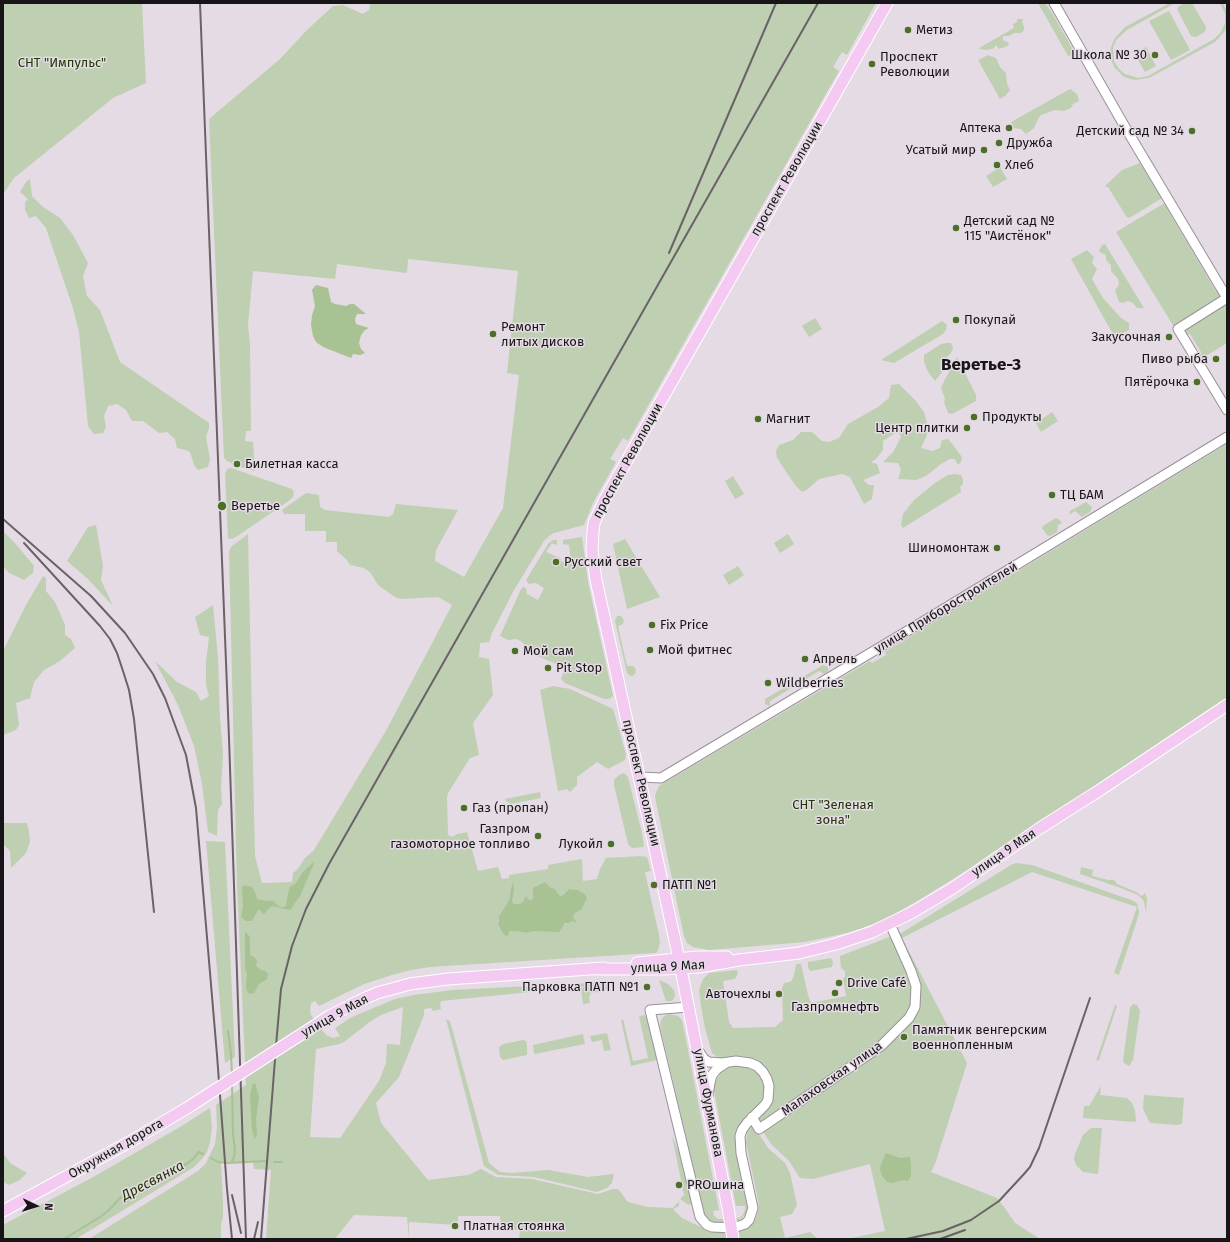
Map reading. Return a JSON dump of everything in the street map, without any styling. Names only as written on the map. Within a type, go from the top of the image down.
[{"type":"main road","name":"проспект Революции","points":[[680,964],[592,563],[592,538],[594,523],[608,494],[887,3]]},
{"type":"main road","name":"улица 9 Мая","points":[[187,1108],[328,1017],[377,993],[410,984],[448,979],[680,964],[699,968],[762,956],[799,952],[852,939],[890,924],[952,888],[1227,705]]},
{"type":"main road","name":"улица Фурманова","points":[[680,964],[708,1102],[728,1208],[732,1239]]},
{"type":"main road","name":"Окружная дорога","points":[[3,1211],[133,1140],[187,1108]]},
{"type":"street","points":[[1054,3],[1125,127],[1227,298],[1178,329],[1227,410]]},
{"type":"street","name":"улица Приборостроителей","points":[[640,777],[661,778],[924,621],[1227,437]]},
{"type":"street","name":"Малаховская улица","points":[[752,1117],[759,1129],[881,1046],[909,1018],[915,1007],[916,986],[890,924]]},
{"type":"street","points":[[689,1007],[650,1010],[700,1217],[707,1225],[721,1228],[738,1226],[745,1224],[752,1213],[752,1202],[740,1144],[742,1130],[752,1117],[765,1106],[768,1100],[769,1086],[763,1072],[757,1066],[743,1061],[722,1063],[709,1062],[704,1059],[697,1048]]},
{"type":"street","points":[[708,1102],[708,1090],[712,1075],[717,1069],[729,1062]]},
{"type":"green space","name":"СНТ \"Импульс\"","points":[[3,3],[142,3],[146,83],[113,98],[14,178],[3,194]]},
{"type":"green space","points":[[370,3],[876,3],[847,55],[842,52],[833,67],[839,71],[628,441],[623,438],[610,459],[616,462],[593,503],[584,525],[554,533],[544,541],[514,590],[489,642],[480,643],[479,657],[489,659],[493,695],[473,723],[479,755],[470,758],[448,793],[448,835],[452,837],[457,834],[467,832],[478,871],[498,867],[502,879],[509,878],[509,875],[548,869],[548,865],[582,859],[583,881],[597,879],[606,858],[647,857],[651,871],[645,872],[659,935],[660,942],[658,950],[656,953],[430,967],[411,970],[364,984],[319,1006],[315,1001],[311,1003],[310,1010],[311,1015],[326,1035],[333,1038],[340,1036],[335,1028],[352,1017],[395,999],[414,995],[452,990],[610,982],[610,984],[441,1001],[441,1009],[433,1011],[431,1008],[424,1009],[424,1015],[399,1077],[376,1103],[381,1123],[428,1180],[468,1175],[481,1169],[496,1177],[532,1179],[598,1194],[613,1189],[618,1189],[628,1202],[648,1207],[673,1208],[679,1201],[679,1206],[673,1209],[682,1218],[709,1231],[730,1233],[749,1227],[754,1222],[757,1215],[759,1204],[746,1143],[747,1133],[753,1125],[768,1148],[785,1163],[790,1173],[797,1205],[792,1214],[780,1217],[785,1238],[810,1232],[818,1239],[519,1239],[520,1230],[501,1228],[500,1216],[458,1216],[458,1225],[409,1222],[409,1239],[407,1217],[354,1215],[335,1239],[266,1239],[271,1170],[254,1169],[253,1162],[245,1162],[221,1163],[223,1216],[221,1225],[221,1239],[89,1239],[198,1171],[206,1163],[215,1144],[217,1127],[216,1105],[246,1085],[237,884],[229,551],[232,546],[248,534],[255,856],[262,883],[292,882],[293,873],[298,869],[304,859],[314,850],[387,729],[452,605],[438,597],[401,599],[395,597],[378,585],[370,572],[364,568],[350,565],[347,560],[337,551],[337,542],[326,542],[326,531],[305,531],[305,514],[284,514],[282,510],[306,493],[319,495],[320,507],[325,510],[389,517],[393,514],[396,504],[458,510],[436,550],[435,561],[464,577],[503,508],[519,375],[507,373],[518,271],[408,259],[407,273],[337,264],[335,279],[253,271],[248,325],[250,345],[251,431],[246,431],[245,441],[253,442],[255,471],[241,467],[241,463],[234,460],[232,463],[224,458],[209,119],[280,59],[307,30],[333,6],[343,5],[363,14],[369,10]],"holes":[[[512,883],[512,902],[514,904],[519,904],[533,899],[533,891],[555,889],[560,896],[569,889],[578,890],[585,894],[573,917],[576,921],[575,923],[572,921],[546,931],[534,931],[527,933],[510,931],[508,936],[498,924],[498,918],[509,900]],[[403,1007],[400,1045],[387,1044],[386,1063],[379,1081],[340,1138],[310,1137],[316,1049],[344,1042],[381,1015]]]},
{"type":"green space","points":[[1038,3],[1045,3],[1052,13],[1072,48],[1072,55],[1068,56]]},
{"type":"green space","points":[[1170,3],[1175,3],[1127,30],[1117,39],[1113,47],[1114,61],[1119,69],[1125,74],[1138,78],[1148,76],[1214,39],[1221,32],[1225,23],[1225,14],[1220,3],[1223,3],[1227,11],[1227,26],[1225,31],[1215,42],[1149,78],[1134,80],[1124,77],[1114,67],[1110,57],[1111,47],[1115,38],[1125,27]]},
{"type":"green space","points":[[1184,3],[1192,3],[1206,27],[1205,32],[1196,37],[1191,36],[1177,9]]},
{"type":"green space","points":[[1169,11],[1190,50],[1171,60],[1149,21]]},
{"type":"green space","points":[[1017,19],[1023,19],[1022,22],[1024,30],[1021,33],[1003,36],[1003,40],[1009,43],[1008,46],[999,49],[996,45],[994,48],[987,50],[979,49],[1014,28],[1013,24],[1017,22]]},
{"type":"green space","points":[[1146,47],[1156,66],[1145,72],[1134,53]]},
{"type":"green space","points":[[988,55],[996,58],[1000,67],[1006,73],[1007,84],[1010,90],[1000,99],[978,60]]},
{"type":"green space","points":[[1070,89],[1077,94],[1079,101],[1073,104],[1071,108],[1064,111],[1055,110],[1041,115],[1034,128],[1026,134],[1021,129],[1014,128],[1011,122]]},
{"type":"green space","points":[[1140,163],[1154,186],[1157,187],[1162,198],[1128,218],[1108,187],[1105,186],[1122,170]]},
{"type":"green space","points":[[1000,167],[1007,179],[993,187],[986,176]]},
{"type":"green space","points":[[30,179],[32,196],[43,207],[60,218],[73,235],[88,263],[83,276],[87,296],[100,310],[120,362],[209,423],[206,437],[210,459],[208,467],[198,470],[194,465],[190,452],[177,448],[175,439],[167,432],[159,433],[143,421],[132,421],[126,410],[117,404],[108,406],[104,416],[106,427],[103,433],[94,434],[88,426],[79,332],[73,308],[46,228],[36,216],[29,218],[25,210],[25,202],[28,199],[20,192],[26,182]]},
{"type":"green space","points":[[1163,204],[1166,204],[1169,207],[1168,210],[1216,291],[1220,292],[1221,297],[1174,327],[1116,232]]},
{"type":"green space","points":[[1105,244],[1144,308],[1137,308],[1133,303],[1128,301],[1123,303],[1119,302],[1115,290],[1119,285],[1118,279],[1111,271],[1111,265],[1106,260],[1106,255],[1099,251],[1102,245]]},
{"type":"green space","points":[[1087,250],[1094,257],[1092,263],[1097,269],[1092,279],[1103,298],[1121,318],[1129,323],[1129,330],[1115,338],[1071,259]]},
{"type":"green space","points":[[1225,304],[1227,305],[1227,343],[1201,359],[1197,356],[1201,352],[1190,334],[1186,335],[1184,330]]},
{"type":"green space","points":[[815,318],[822,329],[809,337],[802,326]]},
{"type":"green space","points":[[942,321],[947,325],[943,334],[894,363],[881,360]]},
{"type":"green space","points":[[951,343],[953,347],[951,353],[947,357],[942,372],[935,381],[928,372],[924,361],[924,355],[941,344]]},
{"type":"green space","points":[[957,357],[976,395],[976,401],[952,414],[948,413],[941,387]]},
{"type":"green space","points":[[899,384],[915,400],[924,412],[927,423],[927,435],[921,448],[932,451],[940,448],[942,440],[948,439],[962,457],[961,462],[958,465],[955,459],[950,459],[926,476],[916,480],[898,479],[901,470],[898,463],[883,462],[893,452],[901,437],[898,431],[883,441],[883,450],[876,459],[871,462],[877,464],[880,473],[863,480],[869,485],[874,485],[872,499],[864,504],[850,477],[842,474],[819,479],[808,489],[802,492],[795,485],[777,458],[776,451],[779,445],[793,440],[801,432],[812,432],[822,441],[829,442],[839,438],[848,424],[878,407],[889,398],[891,385]]},
{"type":"green space","points":[[1052,412],[1058,421],[1041,432],[1036,423]]},
{"type":"green space","name":"СНТ \"Зеленая зона\"","points":[[1227,444],[1227,699],[974,866],[886,919],[852,932],[805,942],[709,950],[693,947],[687,943],[684,936],[656,802],[655,795],[659,786],[870,661],[872,663],[886,655],[885,652]]},
{"type":"green space","points":[[231,468],[292,489],[294,492],[293,497],[290,500],[231,539],[228,538],[225,474],[227,469]]},
{"type":"green space","points":[[948,475],[961,475],[963,479],[963,484],[960,487],[961,492],[903,528],[901,525],[903,514],[914,500],[935,483]]},
{"type":"green space","points":[[733,476],[744,494],[735,499],[725,481]]},
{"type":"green space","points":[[1086,502],[1092,507],[1091,511],[1082,517],[1075,511],[1069,515],[1070,511]]},
{"type":"green space","points":[[1056,518],[1062,523],[1058,525],[1057,532],[1050,536],[1047,535],[1042,528],[1043,526]]},
{"type":"green space","points":[[96,525],[103,566],[101,580],[113,606],[88,579],[67,561],[88,527]]},
{"type":"green space","points":[[3,531],[34,566],[33,573],[24,580],[9,573],[3,566]]},
{"type":"green space","points":[[788,534],[794,544],[780,553],[774,543]]},
{"type":"green space","points":[[582,537],[588,582],[613,696],[608,699],[604,699],[565,683],[561,679],[565,668],[526,651],[528,648],[521,641],[516,639],[508,640],[500,636],[523,587],[526,588],[527,594],[538,600],[544,588],[536,583],[529,584],[526,580],[548,544],[553,540],[557,540],[557,544],[555,545],[552,543],[546,552],[560,558],[562,562],[571,561],[569,545],[563,544],[563,540]]},
{"type":"green space","points":[[625,539],[660,597],[627,609],[613,544]]},
{"type":"green space","points":[[738,566],[744,575],[729,585],[723,575]]},
{"type":"green space","points":[[43,576],[46,578],[46,591],[55,602],[65,625],[65,635],[71,639],[75,648],[60,661],[44,670],[34,682],[30,698],[16,703],[19,725],[16,730],[3,735],[3,651],[26,605]]},
{"type":"green space","points":[[213,605],[218,658],[223,754],[221,788],[222,804],[218,810],[217,836],[208,832],[202,784],[194,746],[178,705],[155,661],[177,682],[196,692],[201,701],[209,696],[206,685],[206,662],[209,637],[200,635],[195,617]]},
{"type":"green space","points":[[617,616],[621,616],[624,620],[623,624],[618,626],[627,666],[633,666],[636,670],[635,674],[632,676],[627,673],[615,621]]},
{"type":"green space","points":[[823,665],[828,667],[828,671],[824,674],[819,671],[770,701],[770,706],[765,704],[765,699]]},
{"type":"green space","points":[[553,686],[570,689],[613,709],[626,754],[625,760],[608,769],[597,762],[577,777],[577,785],[570,792],[567,789],[558,791],[540,690]]},
{"type":"green space","points":[[624,773],[628,777],[644,847],[632,848],[628,844],[614,785],[614,780],[619,775]]},
{"type":"green space","points":[[540,792],[541,798],[511,804],[505,799]]},
{"type":"green space","points":[[3,823],[27,823],[29,832],[30,842],[26,853],[11,868],[10,851],[3,844]]},
{"type":"green space","points":[[206,841],[225,842],[235,1057],[225,1063]]},
{"type":"green space","points":[[1016,863],[1032,865],[1131,900],[1137,903],[1139,912],[1119,975],[1114,973],[1137,907],[1032,872],[902,938],[967,1063],[935,1164],[931,1172],[997,1198],[1015,1223],[1040,1239],[847,1239],[885,1231],[870,1164],[813,1179],[800,1178],[789,1161],[771,1144],[762,1130],[882,1048],[917,1003],[898,935]]},
{"type":"green space","points":[[1081,867],[1093,870],[1092,876],[1114,880],[1117,884],[1142,896],[1145,893],[1147,898],[1146,913],[1144,901],[1138,895],[1080,874]]},
{"type":"green space","points":[[892,936],[912,981],[913,1007],[880,1044],[761,1126],[757,1119],[772,1101],[773,1085],[760,1063],[743,1056],[724,1058],[717,1057],[712,1053],[705,1028],[699,990],[703,979],[709,973],[737,970],[738,973],[735,979],[723,981],[729,1022],[733,1028],[775,1027],[783,1020],[782,988],[784,983],[792,980],[796,964],[801,964],[811,1003],[846,996],[843,978],[845,977],[845,971],[841,968],[840,956]]},
{"type":"green space","points":[[831,958],[833,962],[832,967],[811,971],[808,968],[808,962]]},
{"type":"green space","points":[[659,980],[668,984],[674,990],[675,996],[672,1001],[666,1001]]},
{"type":"green space","points":[[609,985],[610,988],[606,989],[605,991],[591,993],[589,997],[590,1003],[583,1004],[581,988]]},
{"type":"green space","points":[[1133,1004],[1137,1005],[1140,1011],[1133,1060],[1129,1066],[1123,1061],[1130,1008]]},
{"type":"green space","points":[[1115,1005],[1117,1006],[1099,1060],[1096,1061]]},
{"type":"green space","points":[[669,1014],[678,1016],[682,1020],[683,1024],[719,1210],[713,1211],[714,1216],[718,1219],[739,1218],[743,1215],[745,1206],[736,1206],[714,1091],[714,1084],[721,1072],[727,1068],[743,1064],[756,1070],[764,1082],[765,1089],[762,1102],[743,1121],[736,1136],[735,1145],[748,1209],[746,1214],[739,1220],[718,1223],[707,1220],[704,1216],[660,1026],[661,1020],[664,1016]]},
{"type":"green space","points":[[645,1015],[648,1019],[657,1060],[631,1066],[621,1020],[623,1019],[633,1061],[648,1058],[639,1016]]},
{"type":"green space","points":[[446,1019],[450,1021],[489,1163],[500,1172],[512,1173],[548,1170],[588,1177],[614,1174],[612,1183],[607,1188],[597,1192],[534,1177],[498,1175],[484,1166]]},
{"type":"green space","points":[[607,1033],[611,1050],[604,1051],[602,1040],[592,1042],[590,1036]]},
{"type":"green space","points":[[583,1034],[585,1044],[534,1054],[533,1045]]},
{"type":"green space","points":[[523,1040],[526,1041],[527,1055],[503,1060],[500,1057],[499,1047],[503,1044]]},
{"type":"green space","points":[[1101,1086],[1100,1095],[1127,1098],[1132,1103],[1135,1110],[1136,1122],[1083,1118],[1084,1106],[1089,1106]]},
{"type":"green space","points":[[1144,1095],[1184,1098],[1182,1124],[1150,1123],[1143,1109]]},
{"type":"green space","points":[[210,1108],[212,1127],[210,1142],[207,1152],[194,1167],[76,1239],[3,1239],[3,1225],[95,1176]]},
{"type":"green space","points":[[1091,1128],[1102,1128],[1098,1174],[1083,1172],[1076,1165],[1074,1159],[1083,1135]]},
{"type":"green space","points":[[672,1136],[683,1161],[692,1202],[689,1205],[680,1199],[684,1195]]},
{"type":"green space","points":[[3,1153],[10,1163],[27,1173],[20,1180],[9,1185],[3,1182]]},
{"type":"shaded area","points":[[316,285],[328,288],[331,302],[346,306],[354,304],[366,314],[357,314],[355,319],[356,324],[369,328],[361,335],[359,343],[361,349],[365,353],[360,355],[353,354],[351,358],[323,347],[316,342],[311,325],[315,306],[312,290]]},
{"type":"shaded area","points":[[315,861],[300,896],[290,910],[272,906],[265,914],[258,910],[252,921],[246,921],[241,917],[243,905],[242,887],[244,885],[252,887],[257,899],[273,901],[280,907],[286,906],[290,887],[296,883],[303,872]]},
{"type":"shaded area","points":[[545,882],[551,888],[555,889],[560,896],[569,889],[578,890],[585,894],[587,898],[581,910],[575,913],[573,917],[576,921],[575,923],[572,921],[565,923],[559,932],[534,931],[527,933],[510,931],[508,936],[504,935],[498,924],[498,918],[509,900],[512,883],[514,890],[512,902],[514,904],[519,904],[523,902],[526,896],[529,900],[533,899],[533,888]]},
{"type":"shaded area","points":[[245,931],[250,937],[250,955],[257,961],[256,966],[268,974],[267,979],[259,984],[254,993],[251,994],[248,993],[246,988],[247,974],[245,969]]},
{"type":"shaded area","points":[[255,1083],[259,1097],[256,1119],[257,1135],[255,1139],[252,1131],[250,1096],[252,1085]]},
{"type":"shaded area","points":[[886,1153],[900,1158],[910,1157],[911,1176],[908,1181],[903,1180],[892,1183],[887,1182],[882,1176],[880,1170],[881,1164]]},
{"type":"waterway","points":[[228,1031],[232,1074]]},
{"type":"waterway","points":[[231,1163],[234,1157],[235,1149],[233,1135],[232,1084]]},
{"type":"waterway","name":"Дресвянка","points":[[64,1239],[100,1217],[120,1198],[188,1163],[199,1152],[203,1154]]},
{"type":"waterway","points":[[211,1158],[218,1162],[228,1163],[266,1161]]},
{"type":"waterway","points":[[274,1162],[282,1162]]},
{"type":"railway","points":[[200,3],[229,738],[246,1239]]},
{"type":"railway","points":[[669,253],[776,3]]},
{"type":"railway","points":[[261,1239],[281,989],[292,946],[306,909],[329,864],[818,3]]},
{"type":"railway","points":[[3,519],[91,596],[125,633],[153,674],[165,698],[186,755],[196,808],[232,1239]]},
{"type":"railway","points":[[24,543],[100,626],[110,639],[117,653],[129,690],[134,719],[154,912]]},
{"type":"railway","points":[[906,1239],[943,1231],[971,1220],[999,1201],[1030,1167],[1039,1148],[1090,998]]},
{"type":"railway","points":[[232,1195],[241,1233]]},
{"type":"railway","points":[[254,1239],[258,1222]]},
{"type":"railway","points":[[940,1239],[965,1230]]},
{"type":"place","name":"Метиз","points":[[908,30]]},
{"type":"place","name":"Школа № 30","points":[[1155,55]]},
{"type":"place","name":"Проспект Революции","points":[[872,64]]},
{"type":"place","name":"Аптека","points":[[1009,128]]},
{"type":"place","name":"Детский сад № 34","points":[[1192,131]]},
{"type":"place","name":"Дружба","points":[[999,143]]},
{"type":"place","name":"Усатый мир","points":[[984,150]]},
{"type":"place","name":"Хлеб","points":[[997,165]]},
{"type":"place","name":"Детский сад № 115 \"Аистёнок\"","points":[[956,228]]},
{"type":"place","name":"Покупай","points":[[956,320]]},
{"type":"place","name":"Ремонт литых дисков","points":[[493,334]]},
{"type":"place","name":"Закусочная","points":[[1169,337]]},
{"type":"place","name":"Пиво рыба","points":[[1216,359]]},
{"type":"place","name":"Пятёрочка","points":[[1197,382]]},
{"type":"place","name":"Продукты","points":[[974,417]]},
{"type":"place","name":"Магнит","points":[[758,419]]},
{"type":"place","name":"Центр плитки","points":[[967,428]]},
{"type":"place","name":"Билетная касса","points":[[237,464]]},
{"type":"place","name":"ТЦ БАМ","points":[[1052,495]]},
{"type":"place","name":"Веретье","points":[[222,506]]},
{"type":"place","name":"Шиномонтаж","points":[[997,548]]},
{"type":"place","name":"Русский свет","points":[[556,562]]},
{"type":"place","name":"Fix Price","points":[[652,625]]},
{"type":"place","name":"Мой фитнес","points":[[650,650]]},
{"type":"place","name":"Мой сам","points":[[515,651]]},
{"type":"place","name":"Апрель","points":[[805,659]]},
{"type":"place","name":"Pit Stop","points":[[548,668]]},
{"type":"place","name":"Wildberries","points":[[768,683]]},
{"type":"place","name":"Газ (пропан)","points":[[464,808]]},
{"type":"place","name":"Газпром газомоторное топливо","points":[[538,836]]},
{"type":"place","name":"Лукойл","points":[[611,844]]},
{"type":"place","name":"ПАТП №1","points":[[654,885]]},
{"type":"place","name":"Drive Café","points":[[839,983]]},
{"type":"place","name":"Парковка ПАТП №1","points":[[647,987]]},
{"type":"place","name":"Газпромнефть","points":[[835,993]]},
{"type":"place","name":"Авточехлы","points":[[779,994]]},
{"type":"place","name":"Памятник венгерским военнопленным","points":[[904,1037]]},
{"type":"place","name":"PROшина","points":[[679,1185]]},
{"type":"place","name":"Платная стоянка","points":[[455,1226]]},
{"type":"district","name":"Веретье-3","points":[[981,365]]}]
